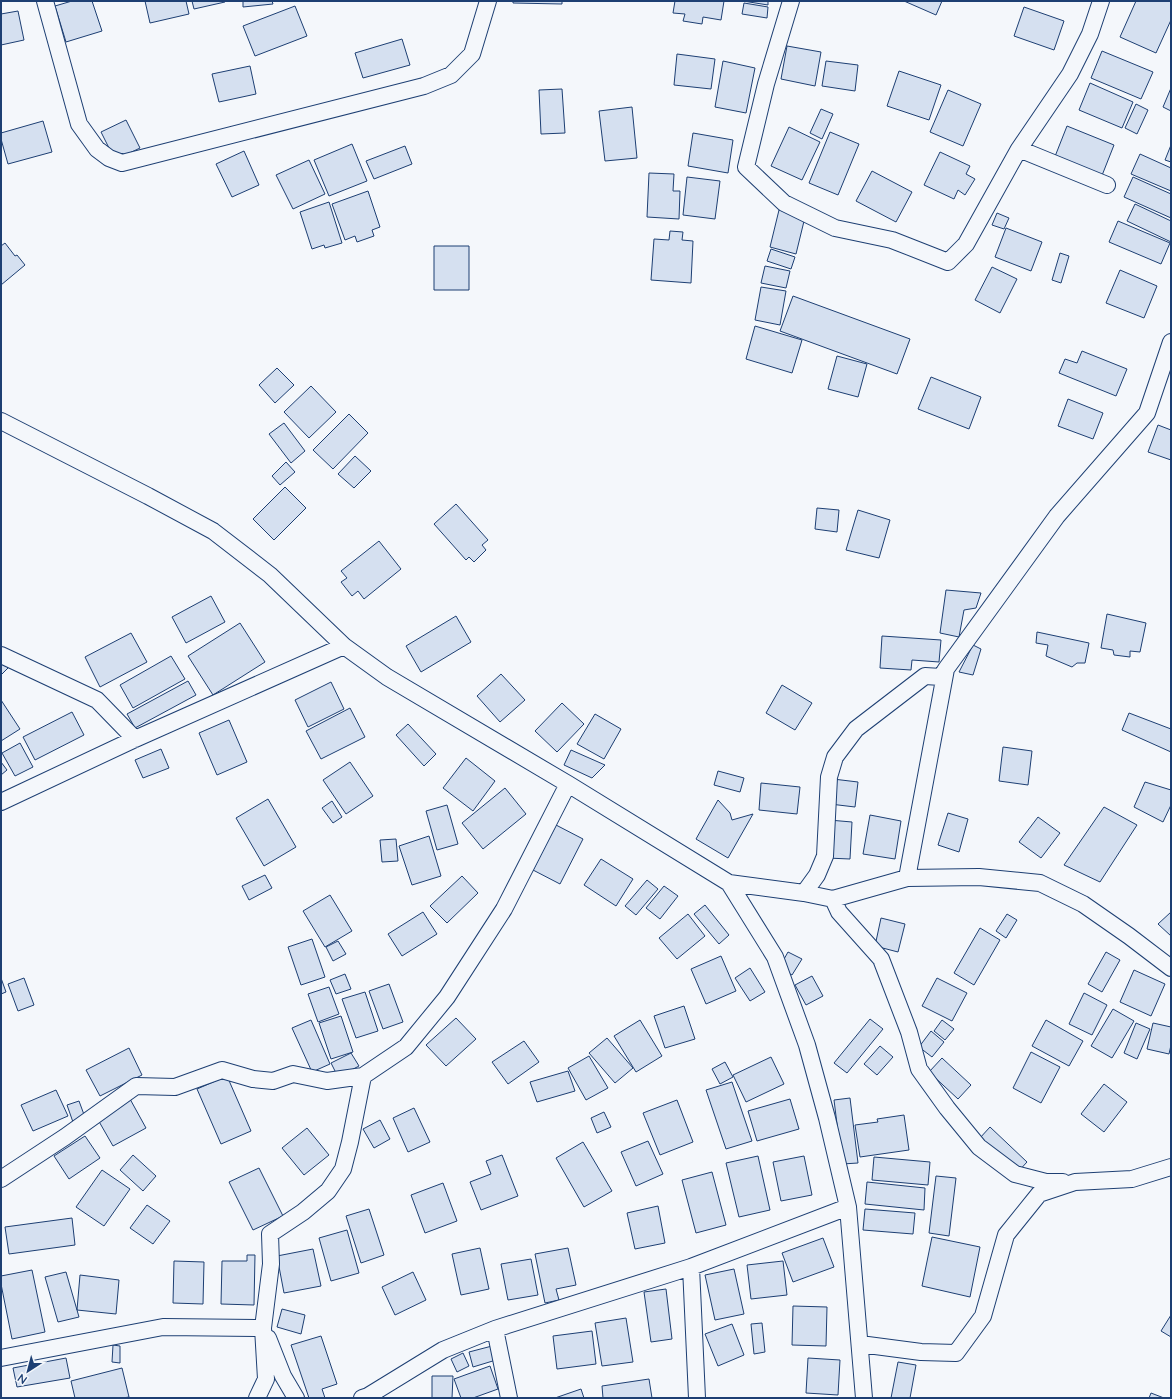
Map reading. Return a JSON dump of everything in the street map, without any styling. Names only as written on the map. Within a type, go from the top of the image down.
[{"type":"street","points":[[45,1],[79,124],[97,149],[109,158],[122,163],[416,88],[451,75],[472,54],[488,1]]},
{"type":"street","points":[[791,1],[766,84],[746,168],[784,203],[835,228],[892,240],[948,262],[966,244],[1019,149],[1070,74],[1090,34],[1101,1]]},
{"type":"street","points":[[1019,149],[1107,185]]},
{"type":"street","points":[[804,893],[817,875],[825,856],[829,777],[836,757],[856,729],[925,676],[941,677],[1057,516],[1147,413],[1171,342]]},
{"type":"street","points":[[1,421],[213,531],[270,575],[344,646],[387,677],[568,784],[729,883],[804,893],[833,899],[907,878],[979,878],[1040,883],[1083,904],[1171,968]]},
{"type":"street","points":[[1,802],[135,739],[344,646]]},
{"type":"street","points":[[1,654],[97,700],[135,739]]},
{"type":"street","points":[[907,878],[946,669]]},
{"type":"street","points":[[1,1179],[65,1137],[136,1086],[175,1087],[222,1070],[252,1079],[273,1081],[293,1074],[327,1081],[363,1076],[406,1047],[447,997],[504,909],[568,784]]},
{"type":"street","points":[[729,883],[775,957],[807,1044],[827,1118],[848,1208],[864,1398]]},
{"type":"street","points":[[833,899],[840,912],[882,959],[909,1032],[919,1069],[947,1108],[979,1147],[1015,1174],[1046,1182],[1075,1182],[1132,1178],[1171,1167]]},
{"type":"street","points":[[256,1398],[266,1379],[263,1328],[271,1264],[270,1234],[303,1212],[328,1191],[343,1169],[363,1076]]},
{"type":"street","points":[[860,1344],[921,1352],[956,1353],[983,1316],[1006,1235],[1039,1194],[1075,1182]]},
{"type":"street","points":[[362,1398],[368,1396],[442,1350],[495,1329],[691,1267],[848,1208]]},
{"type":"street","points":[[691,1267],[697,1398]]},
{"type":"street","points":[[1,1358],[163,1327],[263,1328]]},
{"type":"street","points":[[263,1328],[284,1376],[296,1398]]},
{"type":"street","points":[[495,1329],[509,1398]]},
{"type":"building","points":[[72,1],[92,1],[102,31],[66,42],[55,6]]},
{"type":"building","points":[[145,1],[186,1],[189,14],[150,23]]},
{"type":"building","points":[[192,1],[225,1],[225,2],[194,9]]},
{"type":"building","points":[[243,1],[272,1],[273,4],[243,7]]},
{"type":"building","points":[[513,1],[562,1],[562,4],[513,3]]},
{"type":"building","points":[[675,1],[724,1],[721,20],[703,17],[702,24],[683,21],[685,14],[673,13]]},
{"type":"building","points":[[743,1],[768,1],[768,5]]},
{"type":"building","points":[[904,1],[942,1],[936,15]]},
{"type":"building","points":[[1136,1],[1171,1],[1171,20],[1156,53],[1120,37]]},
{"type":"building","points":[[744,3],[768,7],[767,18],[742,14]]},
{"type":"building","points":[[295,6],[307,36],[255,56],[243,26]]},
{"type":"building","points":[[1024,7],[1064,21],[1054,50],[1014,36]]},
{"type":"building","points":[[18,11],[24,40],[1,45],[1,14]]},
{"type":"building","points":[[402,39],[410,65],[363,78],[355,53]]},
{"type":"building","points":[[787,46],[821,52],[815,86],[781,79]]},
{"type":"building","points":[[1102,51],[1153,72],[1141,99],[1091,78]]},
{"type":"building","points":[[677,54],[715,59],[711,89],[674,85]]},
{"type":"building","points":[[723,61],[755,68],[746,113],[715,107]]},
{"type":"building","points":[[826,61],[858,65],[855,91],[822,86]]},
{"type":"building","points":[[250,66],[256,94],[219,102],[212,74]]},
{"type":"building","points":[[899,71],[941,85],[929,120],[887,106]]},
{"type":"building","points":[[1090,83],[1133,102],[1122,128],[1079,110]]},
{"type":"building","points":[[1171,88],[1171,111],[1163,107]]},
{"type":"building","points":[[562,89],[565,133],[541,134],[539,90]]},
{"type":"building","points":[[948,90],[981,104],[963,146],[930,132]]},
{"type":"building","points":[[1136,104],[1148,110],[1137,134],[1125,128]]},
{"type":"building","points":[[632,107],[637,158],[605,161],[599,111]]},
{"type":"building","points":[[821,109],[833,114],[822,139],[810,133]]},
{"type":"building","points":[[126,120],[140,148],[115,160],[101,132]]},
{"type":"building","points":[[43,121],[52,152],[8,164],[1,139],[1,133]]},
{"type":"building","points":[[1067,126],[1114,145],[1101,178],[1054,159]]},
{"type":"building","points":[[789,127],[820,142],[802,180],[771,166]]},
{"type":"building","points":[[830,132],[859,144],[838,195],[809,183]]},
{"type":"building","points":[[693,133],[733,140],[728,173],[688,166]]},
{"type":"building","points":[[352,144],[367,181],[329,196],[314,160]]},
{"type":"building","points":[[1171,145],[1171,162],[1165,160]]},
{"type":"building","points":[[405,146],[412,164],[374,179],[366,161]]},
{"type":"building","points":[[244,151],[259,185],[232,197],[216,164]]},
{"type":"building","points":[[940,152],[970,166],[966,174],[975,179],[965,195],[958,190],[954,199],[924,185]]},
{"type":"building","points":[[1140,154],[1171,168],[1171,191],[1131,174]]},
{"type":"building","points":[[309,160],[325,194],[293,209],[276,175]]},
{"type":"building","points":[[872,171],[912,192],[896,222],[856,201]]},
{"type":"building","points":[[649,173],[674,174],[673,191],[680,191],[679,219],[647,217]]},
{"type":"building","points":[[687,177],[720,181],[715,219],[683,215]]},
{"type":"building","points":[[1133,177],[1171,194],[1171,218],[1124,197]]},
{"type":"building","points":[[368,191],[380,227],[372,230],[374,236],[357,242],[355,236],[345,240],[332,204]]},
{"type":"building","points":[[329,202],[342,243],[325,248],[324,245],[312,249],[300,212]]},
{"type":"building","points":[[1135,204],[1171,221],[1171,242],[1127,221]]},
{"type":"building","points":[[779,210],[805,217],[796,254],[770,247]]},
{"type":"building","points":[[997,213],[1009,218],[1004,229],[992,225]]},
{"type":"building","points":[[1118,221],[1170,243],[1161,264],[1109,242]]},
{"type":"building","points":[[1006,228],[1042,242],[1031,271],[995,257]]},
{"type":"building","points":[[670,231],[683,232],[682,240],[693,241],[691,283],[651,280],[654,239],[669,240]]},
{"type":"building","points":[[5,243],[15,256],[17,255],[25,265],[1,285],[1,246]]},
{"type":"building","points":[[434,246],[469,246],[469,290],[434,290]]},
{"type":"building","points":[[771,249],[795,257],[791,269],[767,261]]},
{"type":"building","points":[[1060,253],[1069,256],[1061,283],[1052,280]]},
{"type":"building","points":[[765,266],[790,271],[786,288],[761,283]]},
{"type":"building","points":[[992,267],[1017,279],[1000,313],[975,300]]},
{"type":"building","points":[[1120,270],[1157,286],[1144,318],[1106,303]]},
{"type":"building","points":[[761,287],[786,291],[780,325],[755,320]]},
{"type":"building","points":[[793,296],[910,339],[897,374],[780,331]]},
{"type":"building","points":[[755,326],[802,340],[792,373],[746,359]]},
{"type":"building","points":[[1082,351],[1127,369],[1116,396],[1059,373],[1065,359],[1077,363]]},
{"type":"building","points":[[837,356],[867,364],[858,397],[828,389]]},
{"type":"building","points":[[277,368],[294,385],[275,403],[259,385]]},
{"type":"building","points":[[931,377],[981,397],[969,429],[918,409]]},
{"type":"building","points":[[311,386],[336,412],[309,438],[284,412]]},
{"type":"building","points":[[1068,399],[1103,413],[1093,439],[1058,426]]},
{"type":"building","points":[[349,414],[368,433],[333,469],[313,450]]},
{"type":"building","points":[[284,423],[305,451],[291,463],[269,434]]},
{"type":"building","points":[[1158,425],[1171,430],[1171,460],[1148,452]]},
{"type":"building","points":[[355,456],[371,471],[354,488],[338,474]]},
{"type":"building","points":[[286,462],[295,472],[280,485],[272,476]]},
{"type":"building","points":[[285,487],[306,508],[274,540],[253,519]]},
{"type":"building","points":[[456,504],[488,540],[482,545],[486,550],[474,562],[469,557],[466,560],[434,524]]},
{"type":"building","points":[[817,508],[839,510],[837,532],[815,529]]},
{"type":"building","points":[[858,510],[890,520],[879,558],[846,550]]},
{"type":"building","points":[[379,541],[401,569],[364,599],[358,591],[352,596],[341,582],[347,578],[341,571]]},
{"type":"building","points":[[946,590],[981,593],[976,608],[964,610],[959,637],[940,633]]},
{"type":"building","points":[[211,596],[225,622],[186,643],[172,617]]},
{"type":"building","points":[[1107,614],[1146,623],[1140,652],[1130,651],[1130,657],[1114,655],[1113,650],[1101,648]]},
{"type":"building","points":[[456,616],[471,642],[421,672],[406,646]]},
{"type":"building","points":[[240,623],[265,662],[213,695],[188,656]]},
{"type":"building","points":[[1037,632],[1089,643],[1085,663],[1077,663],[1072,667],[1046,656],[1048,645],[1036,643]]},
{"type":"building","points":[[131,633],[147,662],[100,687],[85,657]]},
{"type":"building","points":[[882,636],[941,640],[939,662],[912,660],[911,670],[880,668]]},
{"type":"building","points":[[973,645],[981,649],[973,675],[959,672]]},
{"type":"building","points":[[171,656],[185,679],[133,708],[120,685]]},
{"type":"building","points":[[1,660],[8,668],[1,675]]},
{"type":"building","points":[[501,674],[525,700],[500,722],[477,696]]},
{"type":"building","points":[[188,681],[196,695],[135,728],[127,714]]},
{"type":"building","points":[[331,682],[344,709],[308,727],[295,700]]},
{"type":"building","points":[[782,685],[812,703],[795,730],[766,713]]},
{"type":"building","points":[[1,700],[20,729],[1,741]]},
{"type":"building","points":[[562,703],[584,724],[557,752],[535,731]]},
{"type":"building","points":[[350,708],[365,737],[321,759],[306,731]]},
{"type":"building","points":[[72,712],[84,735],[35,760],[23,737]]},
{"type":"building","points":[[1129,713],[1171,729],[1171,752],[1122,730]]},
{"type":"building","points":[[595,714],[621,729],[604,759],[577,744]]},
{"type":"building","points":[[229,720],[247,762],[217,775],[199,733]]},
{"type":"building","points":[[408,724],[436,754],[424,766],[396,735]]},
{"type":"building","points":[[20,743],[33,767],[15,776],[2,753]]},
{"type":"building","points":[[1003,747],[1032,751],[1028,785],[999,781]]},
{"type":"building","points":[[161,749],[169,768],[143,778],[135,760]]},
{"type":"building","points":[[571,750],[605,765],[592,778],[564,765]]},
{"type":"building","points":[[466,758],[495,781],[473,811],[443,788]]},
{"type":"building","points":[[1,762],[7,770],[1,775]]},
{"type":"building","points":[[350,762],[373,796],[346,814],[323,780]]},
{"type":"building","points":[[718,771],[744,778],[740,792],[714,785]]},
{"type":"building","points":[[833,779],[858,782],[855,807],[830,804]]},
{"type":"building","points":[[1145,782],[1171,790],[1171,805],[1163,822],[1134,807]]},
{"type":"building","points":[[761,783],[800,787],[797,814],[759,810]]},
{"type":"building","points":[[505,788],[526,814],[483,849],[462,823]]},
{"type":"building","points":[[268,799],[296,847],[264,866],[236,818]]},
{"type":"building","points":[[718,800],[730,813],[732,820],[753,814],[728,858],[696,839]]},
{"type":"building","points":[[332,801],[342,817],[333,823],[322,808]]},
{"type":"building","points":[[447,805],[458,844],[437,850],[426,811]]},
{"type":"building","points":[[1104,807],[1137,825],[1100,882],[1064,865]]},
{"type":"building","points":[[948,813],[968,819],[959,852],[938,845]]},
{"type":"building","points":[[870,815],[901,821],[895,859],[863,854]]},
{"type":"building","points":[[1038,817],[1060,833],[1041,858],[1019,842]]},
{"type":"building","points":[[829,820],[852,822],[850,859],[827,858]]},
{"type":"building","points":[[556,825],[583,839],[560,884],[533,870]]},
{"type":"building","points":[[429,836],[441,876],[412,885],[399,846]]},
{"type":"building","points":[[396,839],[398,861],[382,862],[380,840]]},
{"type":"building","points":[[601,859],[633,879],[616,906],[584,885]]},
{"type":"building","points":[[265,875],[272,888],[249,900],[242,886]]},
{"type":"building","points":[[462,876],[478,893],[447,923],[430,906]]},
{"type":"building","points":[[647,880],[658,889],[636,915],[625,906]]},
{"type":"building","points":[[664,886],[678,896],[660,919],[646,908]]},
{"type":"building","points":[[330,895],[352,931],[325,947],[303,911]]},
{"type":"building","points":[[705,905],[729,935],[719,944],[694,914]]},
{"type":"building","points":[[423,912],[437,934],[402,956],[388,934]]},
{"type":"building","points":[[1171,912],[1171,936],[1158,924]]},
{"type":"building","points":[[688,914],[705,936],[677,959],[659,938]]},
{"type":"building","points":[[1007,914],[1017,920],[1006,938],[996,931]]},
{"type":"building","points":[[881,918],[905,924],[898,952],[875,946]]},
{"type":"building","points":[[980,928],[1000,940],[974,985],[954,973]]},
{"type":"building","points":[[312,939],[325,977],[301,985],[288,947]]},
{"type":"building","points":[[338,941],[346,954],[333,961],[326,947]]},
{"type":"building","points":[[788,952],[802,959],[792,975],[779,968]]},
{"type":"building","points":[[1106,952],[1120,960],[1102,992],[1088,984]]},
{"type":"building","points":[[721,956],[736,991],[706,1004],[691,969]]},
{"type":"building","points":[[750,968],[765,992],[750,1001],[735,978]]},
{"type":"building","points":[[1134,970],[1165,984],[1151,1016],[1120,1002]]},
{"type":"building","points":[[345,974],[351,989],[336,994],[330,980]]},
{"type":"building","points":[[812,976],[823,996],[806,1005],[795,985]]},
{"type":"building","points":[[1,978],[6,992],[1,994]]},
{"type":"building","points":[[24,978],[34,1005],[18,1011],[8,984]]},
{"type":"building","points":[[937,978],[967,993],[952,1021],[922,1006]]},
{"type":"building","points":[[389,984],[403,1022],[383,1029],[369,991]]},
{"type":"building","points":[[329,987],[339,1014],[318,1022],[308,994]]},
{"type":"building","points":[[365,992],[378,1031],[356,1038],[342,999]]},
{"type":"building","points":[[1084,993],[1107,1005],[1092,1035],[1069,1024]]},
{"type":"building","points":[[684,1006],[695,1039],[665,1048],[654,1016]]},
{"type":"building","points":[[1113,1009],[1134,1021],[1112,1058],[1091,1046]]},
{"type":"building","points":[[341,1016],[353,1052],[331,1059],[319,1023]]},
{"type":"building","points":[[456,1018],[476,1039],[446,1066],[426,1045]]},
{"type":"building","points":[[870,1019],[883,1029],[847,1073],[834,1063]]},
{"type":"building","points":[[311,1020],[330,1064],[312,1072],[292,1028]]},
{"type":"building","points":[[640,1020],[662,1056],[636,1072],[614,1036]]},
{"type":"building","points":[[942,1020],[954,1029],[945,1040],[934,1031]]},
{"type":"building","points":[[1046,1020],[1083,1041],[1069,1066],[1032,1046]]},
{"type":"building","points":[[1136,1023],[1150,1029],[1137,1059],[1124,1053]]},
{"type":"building","points":[[1153,1023],[1171,1027],[1171,1045],[1169,1054],[1147,1049]]},
{"type":"building","points":[[931,1031],[944,1042],[932,1057],[919,1047]]},
{"type":"building","points":[[607,1038],[633,1068],[615,1083],[589,1053]]},
{"type":"building","points":[[524,1041],[539,1062],[508,1084],[492,1062]]},
{"type":"building","points":[[880,1046],[893,1057],[877,1075],[864,1064]]},
{"type":"building","points":[[129,1048],[142,1075],[100,1096],[86,1070]]},
{"type":"building","points":[[1031,1052],[1060,1067],[1041,1103],[1013,1088]]},
{"type":"building","points":[[351,1053],[359,1066],[338,1077],[331,1063]]},
{"type":"building","points":[[589,1056],[608,1088],[586,1100],[568,1068]]},
{"type":"building","points":[[771,1057],[784,1084],[746,1102],[733,1075]]},
{"type":"building","points":[[942,1058],[971,1085],[958,1099],[929,1072]]},
{"type":"building","points":[[725,1062],[733,1077],[720,1084],[712,1069]]},
{"type":"building","points":[[568,1071],[575,1091],[537,1102],[530,1082]]},
{"type":"building","points":[[227,1076],[251,1131],[221,1144],[197,1089]]},
{"type":"building","points":[[732,1082],[752,1141],[726,1149],[706,1090]]},
{"type":"building","points":[[1104,1084],[1127,1102],[1104,1132],[1081,1114]]},
{"type":"building","points":[[56,1090],[68,1116],[33,1131],[21,1105]]},
{"type":"building","points":[[850,1098],[858,1163],[842,1164],[834,1100]]},
{"type":"building","points":[[130,1099],[146,1128],[113,1146],[97,1118]]},
{"type":"building","points":[[790,1099],[799,1129],[757,1141],[748,1111]]},
{"type":"building","points":[[677,1100],[693,1142],[660,1155],[643,1113]]},
{"type":"building","points":[[79,1101],[86,1120],[74,1125],[67,1105]]},
{"type":"building","points":[[414,1108],[430,1142],[408,1152],[393,1118]]},
{"type":"building","points":[[604,1112],[611,1127],[597,1133],[591,1118]]},
{"type":"building","points":[[904,1115],[909,1150],[860,1157],[855,1125],[878,1122],[877,1119]]},
{"type":"building","points":[[380,1120],[390,1139],[374,1148],[363,1129]]},
{"type":"building","points":[[990,1127],[1027,1162],[1016,1174],[979,1139]]},
{"type":"building","points":[[307,1128],[329,1155],[304,1175],[282,1148]]},
{"type":"building","points":[[85,1136],[100,1158],[69,1179],[54,1156]]},
{"type":"building","points":[[648,1141],[663,1174],[636,1186],[621,1152]]},
{"type":"building","points":[[583,1142],[612,1191],[584,1207],[556,1158]]},
{"type":"building","points":[[133,1155],[156,1176],[143,1191],[120,1170]]},
{"type":"building","points":[[502,1155],[518,1196],[481,1210],[470,1182],[491,1174],[486,1161]]},
{"type":"building","points":[[758,1156],[770,1210],[739,1217],[726,1163]]},
{"type":"building","points":[[804,1156],[812,1195],[781,1201],[773,1162]]},
{"type":"building","points":[[874,1157],[930,1162],[928,1185],[872,1180]]},
{"type":"building","points":[[259,1168],[283,1216],[253,1230],[229,1182]]},
{"type":"building","points":[[102,1170],[130,1189],[104,1226],[76,1207]]},
{"type":"building","points":[[712,1172],[726,1225],[696,1233],[682,1180]]},
{"type":"building","points":[[936,1176],[956,1178],[949,1236],[929,1233]]},
{"type":"building","points":[[867,1182],[925,1188],[924,1210],[865,1204]]},
{"type":"building","points":[[443,1183],[457,1221],[425,1233],[411,1195]]},
{"type":"building","points":[[147,1205],[170,1221],[153,1244],[130,1228]]},
{"type":"building","points":[[658,1206],[665,1243],[635,1249],[627,1213]]},
{"type":"building","points":[[369,1209],[384,1255],[361,1263],[346,1216]]},
{"type":"building","points":[[865,1209],[915,1213],[913,1234],[863,1230]]},
{"type":"building","points":[[72,1218],[75,1245],[9,1254],[5,1227]]},
{"type":"building","points":[[347,1230],[359,1273],[331,1281],[319,1238]]},
{"type":"building","points":[[932,1237],[980,1247],[970,1297],[922,1286]]},
{"type":"building","points":[[823,1238],[834,1267],[793,1282],[782,1253]]},
{"type":"building","points":[[480,1248],[489,1289],[461,1295],[452,1254]]},
{"type":"building","points":[[568,1248],[576,1285],[556,1289],[559,1300],[545,1303],[535,1254]]},
{"type":"building","points":[[313,1249],[321,1286],[284,1293],[277,1256]]},
{"type":"building","points":[[247,1255],[255,1255],[254,1305],[221,1304],[222,1261],[247,1261]]},
{"type":"building","points":[[531,1259],[538,1295],[508,1300],[501,1264]]},
{"type":"building","points":[[174,1261],[204,1262],[203,1304],[173,1303]]},
{"type":"building","points":[[783,1261],[787,1295],[751,1299],[747,1265]]},
{"type":"building","points":[[734,1269],[744,1314],[715,1320],[705,1275]]},
{"type":"building","points":[[32,1270],[45,1332],[12,1339],[1,1284],[1,1276]]},
{"type":"building","points":[[66,1272],[79,1317],[58,1322],[45,1277]]},
{"type":"building","points":[[413,1272],[426,1300],[395,1315],[382,1287]]},
{"type":"building","points":[[80,1275],[119,1280],[116,1314],[77,1310]]},
{"type":"building","points":[[666,1289],[672,1339],[651,1342],[644,1292]]},
{"type":"building","points":[[793,1306],[827,1307],[826,1346],[792,1345]]},
{"type":"building","points":[[282,1309],[305,1315],[301,1334],[277,1327]]},
{"type":"building","points":[[1171,1315],[1171,1337],[1161,1331]]},
{"type":"building","points":[[626,1318],[633,1362],[602,1366],[595,1323]]},
{"type":"building","points":[[762,1323],[765,1352],[754,1354],[751,1324]]},
{"type":"building","points":[[732,1324],[744,1355],[718,1366],[705,1334]]},
{"type":"building","points":[[592,1331],[596,1364],[557,1369],[553,1336]]},
{"type":"building","points":[[321,1336],[337,1384],[322,1389],[325,1398],[309,1398],[291,1345]]},
{"type":"building","points":[[113,1345],[120,1346],[120,1363],[112,1362]]},
{"type":"building","points":[[492,1346],[496,1360],[473,1367],[469,1352]]},
{"type":"building","points":[[463,1353],[469,1366],[457,1372],[451,1359]]},
{"type":"building","points":[[66,1358],[70,1378],[17,1387],[13,1368]]},
{"type":"building","points":[[808,1358],[840,1360],[838,1395],[806,1393]]},
{"type":"building","points":[[898,1362],[916,1365],[910,1398],[891,1398]]},
{"type":"building","points":[[490,1366],[498,1389],[473,1398],[461,1398],[454,1379]]},
{"type":"building","points":[[122,1368],[129,1397],[75,1398],[71,1381]]},
{"type":"building","points":[[432,1376],[453,1376],[452,1398],[432,1398]]},
{"type":"building","points":[[649,1379],[652,1398],[603,1398],[602,1386]]},
{"type":"building","points":[[581,1389],[584,1398],[555,1398]]},
{"type":"building","points":[[1151,1393],[1164,1398],[1149,1398]]}]
